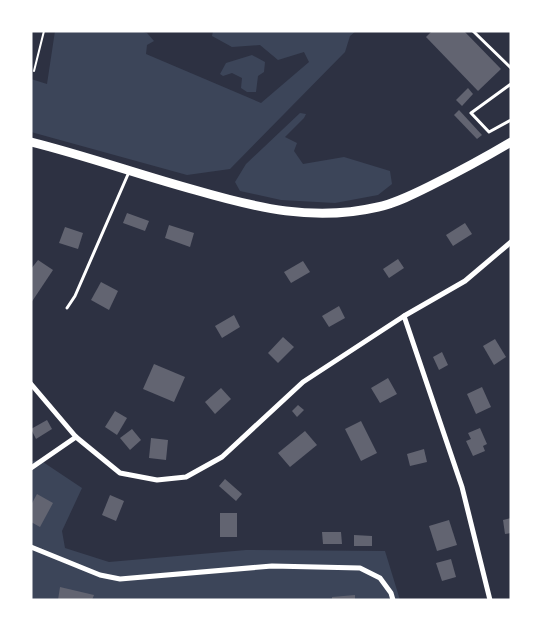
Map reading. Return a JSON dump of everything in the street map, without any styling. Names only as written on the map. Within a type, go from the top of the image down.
[{"type":"main road","points":[[31,142],[72,152],[129,172],[235,202],[279,211],[318,214],[348,213],[380,207],[409,196],[511,142]]},
{"type":"street","points":[[31,384],[76,437],[120,473],[157,480],[186,477],[222,457],[303,382],[404,316],[465,281],[511,242]]},
{"type":"street","points":[[404,316],[462,487],[490,600]]},
{"type":"street","points":[[31,468],[76,437]]},
{"type":"street","points":[[31,547],[100,575],[120,579],[272,566],[360,568],[380,578],[391,593],[393,600]]},
{"type":"lane","points":[[473,31],[511,68]]},
{"type":"lane","points":[[511,84],[471,114],[489,132],[511,120]]},
{"type":"lane","points":[[67,308],[75,296],[129,172]]},
{"type":"path","points":[[34,71],[44,32],[40,31]]},
{"type":"shaded area","points":[[55,31],[140,31],[147,33],[154,41],[147,45],[146,54],[261,103],[309,62],[304,52],[278,60],[260,45],[232,47],[212,36],[213,31],[356,31],[350,36],[345,52],[230,169],[187,175],[31,132],[31,79],[47,84]]},
{"type":"shaded area","points":[[252,55],[265,62],[264,72],[258,76],[256,92],[247,92],[241,88],[242,78],[232,73],[223,76],[220,74],[226,63]]},
{"type":"shaded area","points":[[300,113],[306,114],[285,137],[297,143],[294,151],[303,164],[344,157],[390,171],[392,184],[378,195],[335,203],[281,200],[240,191],[235,182],[246,164]]},
{"type":"shaded area","points":[[40,460],[82,488],[62,531],[65,548],[109,562],[246,550],[385,551],[400,600],[31,600],[31,461]]},
{"type":"building","points":[[432,31],[464,31],[501,69],[478,91],[426,37]]},
{"type":"building","points":[[468,88],[473,94],[462,106],[456,100]]},
{"type":"building","points":[[459,110],[482,135],[477,139],[454,115]]},
{"type":"building","points":[[127,213],[149,221],[145,231],[123,223]]},
{"type":"building","points":[[465,223],[472,234],[453,246],[446,235]]},
{"type":"building","points":[[169,225],[194,233],[190,247],[165,238]]},
{"type":"building","points":[[65,227],[83,233],[78,249],[59,243]]},
{"type":"building","points":[[398,259],[404,268],[389,278],[383,269]]},
{"type":"building","points":[[38,260],[53,270],[31,303],[31,269]]},
{"type":"building","points":[[303,261],[310,272],[291,283],[284,272]]},
{"type":"building","points":[[101,282],[118,291],[109,310],[91,300]]},
{"type":"building","points":[[339,306],[345,318],[329,327],[322,316]]},
{"type":"building","points":[[234,315],[240,327],[222,338],[215,326]]},
{"type":"building","points":[[283,337],[294,347],[278,363],[268,353]]},
{"type":"building","points":[[495,339],[506,357],[494,365],[483,346]]},
{"type":"building","points":[[442,352],[448,365],[439,370],[433,357]]},
{"type":"building","points":[[154,364],[185,377],[174,402],[143,389]]},
{"type":"building","points":[[388,378],[397,394],[380,403],[371,388]]},
{"type":"building","points":[[482,387],[491,407],[476,414],[467,394]]},
{"type":"building","points":[[221,388],[231,399],[215,414],[205,402]]},
{"type":"building","points":[[298,405],[304,410],[297,417],[292,411]]},
{"type":"building","points":[[115,411],[127,418],[117,435],[105,427]]},
{"type":"building","points":[[47,420],[52,429],[36,439],[31,429]]},
{"type":"building","points":[[361,421],[377,453],[361,461],[345,429]]},
{"type":"building","points":[[480,428],[487,444],[483,446],[485,451],[473,456],[466,441],[471,439],[468,433]]},
{"type":"building","points":[[132,429],[141,440],[130,450],[120,438]]},
{"type":"building","points":[[305,431],[317,445],[290,467],[278,453]]},
{"type":"building","points":[[151,438],[168,440],[166,460],[149,458]]},
{"type":"building","points":[[424,449],[427,462],[410,466],[407,454]]},
{"type":"building","points":[[225,479],[242,494],[236,501],[219,486]]},
{"type":"building","points":[[37,494],[53,503],[40,527],[31,522],[31,505]]},
{"type":"building","points":[[110,495],[124,501],[116,521],[102,515]]},
{"type":"building","points":[[220,513],[237,513],[237,537],[220,537]]},
{"type":"building","points":[[511,518],[511,533],[505,534],[503,520]]},
{"type":"building","points":[[449,520],[457,545],[437,551],[429,526]]},
{"type":"building","points":[[322,532],[341,532],[342,544],[323,544]]},
{"type":"building","points":[[354,535],[372,536],[372,546],[354,546]]},
{"type":"building","points":[[451,559],[456,577],[442,581],[436,563]]},
{"type":"building","points":[[60,587],[94,595],[92,600],[58,600]]},
{"type":"building","points":[[355,595],[355,600],[332,600],[332,597]]}]
